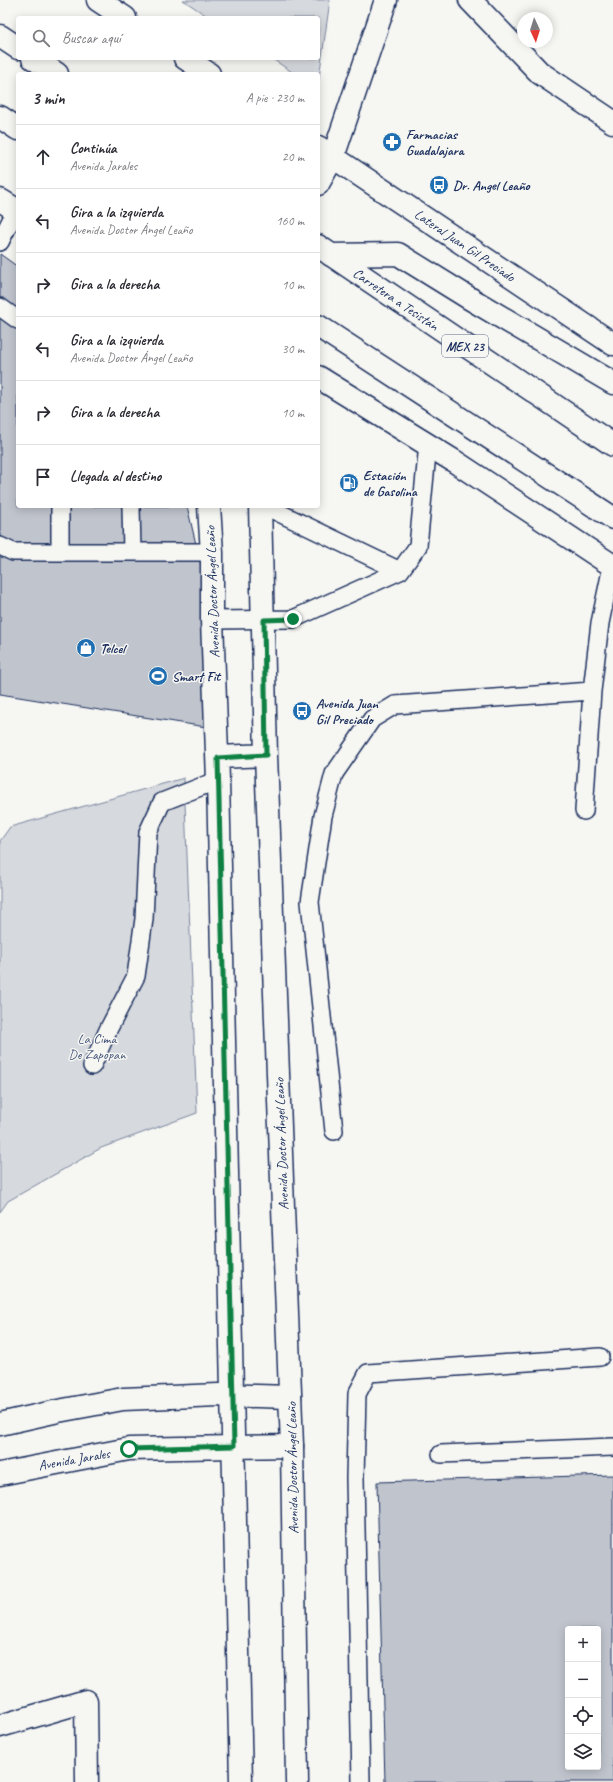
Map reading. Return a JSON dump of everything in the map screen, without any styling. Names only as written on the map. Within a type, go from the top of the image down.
[{"type":"street","points":[[98,0],[122,16]]},
{"type":"street","points":[[320,170],[323,150],[346,121],[386,0]]},
{"type":"street","points":[[470,0],[540,73],[613,122]]},
{"type":"street","points":[[0,36],[16,47]]},
{"type":"street","points":[[36,60],[54,72]]},
{"type":"street","points":[[188,60],[206,72]]},
{"type":"street","points":[[0,117],[16,128]]},
{"type":"street","name":"Lateral Juan Gil Preciado","points":[[323,150],[613,344]]},
{"type":"street","points":[[324,251],[398,254],[613,383]]},
{"type":"street","name":"Carretera a Tesistán","points":[[324,251],[613,444]]},
{"type":"street","points":[[320,327],[613,518]]},
{"type":"street","points":[[320,378],[428,444],[613,566]]},
{"type":"street","name":"Avenida Doctor Ángel Leaño","points":[[209,508],[212,553],[212,620],[218,758],[241,1782]]},
{"type":"street","name":"Avenida Doctor Ángel Leaño","points":[[260,508],[264,620],[266,755],[292,1446],[296,1782]]},
{"type":"street","points":[[218,758],[266,755]]},
{"type":"street","points":[[0,1424],[123,1399],[233,1395],[290,1397]]},
{"type":"street","name":"Avenida Jarales","points":[[0,1474],[16,1469],[129,1449],[292,1446]]},
{"type":"street","points":[[0,1726],[86,1701],[87,1782]]},
{"type":"lane","points":[[0,242],[11,207]]},
{"type":"lane","points":[[0,307],[16,319]]},
{"type":"lane","points":[[212,620],[293,619],[400,571],[418,546],[428,444]]},
{"type":"lane","points":[[60,508],[60,552]]},
{"type":"lane","points":[[131,508],[132,552]]},
{"type":"lane","points":[[269,508],[400,571]]},
{"type":"lane","points":[[0,546],[13,552],[212,553]]},
{"type":"lane","points":[[584,811],[592,691],[600,623],[613,566]]},
{"type":"lane","points":[[334,1131],[310,902],[323,816],[334,774],[372,719],[395,705],[592,691]]},
{"type":"lane","points":[[92,1066],[108,1030],[136,976],[144,919],[148,832],[162,802],[218,780]]},
{"type":"lane","points":[[361,1782],[356,1455],[357,1394],[368,1373],[600,1357]]},
{"type":"lane","points":[[441,1454],[613,1447]]},
{"type":"green space","points":[[183,0],[330,0],[320,72],[292,72],[274,60],[320,60],[320,16],[207,16]]},
{"type":"green space","name":"La Cima De Zapopan","points":[[184,778],[197,1113],[101,1148],[8,1201],[0,1212],[0,841],[10,827]]},
{"type":"building","points":[[0,254],[16,266],[16,508],[187,508],[202,570],[206,727],[0,694]]},
{"type":"building","points":[[613,1475],[613,1782],[385,1782],[377,1482]]},
{"type":"place","name":"Farmacias Guadalajara","points":[[392,142]]},
{"type":"place","name":"Dr. Angel Leaño","points":[[439,185]]},
{"type":"place","name":"Estación de Gasolina","points":[[349,483]]},
{"type":"place","name":"Telcel","points":[[86,648]]},
{"type":"place","name":"Smart Fit","points":[[158,676]]},
{"type":"place","name":"Avenida Juan Gil Preciado","points":[[302,711]]},
{"type":"route","points":[[129,1449],[234,1446],[218,758],[266,755],[264,620],[293,619]]}]
